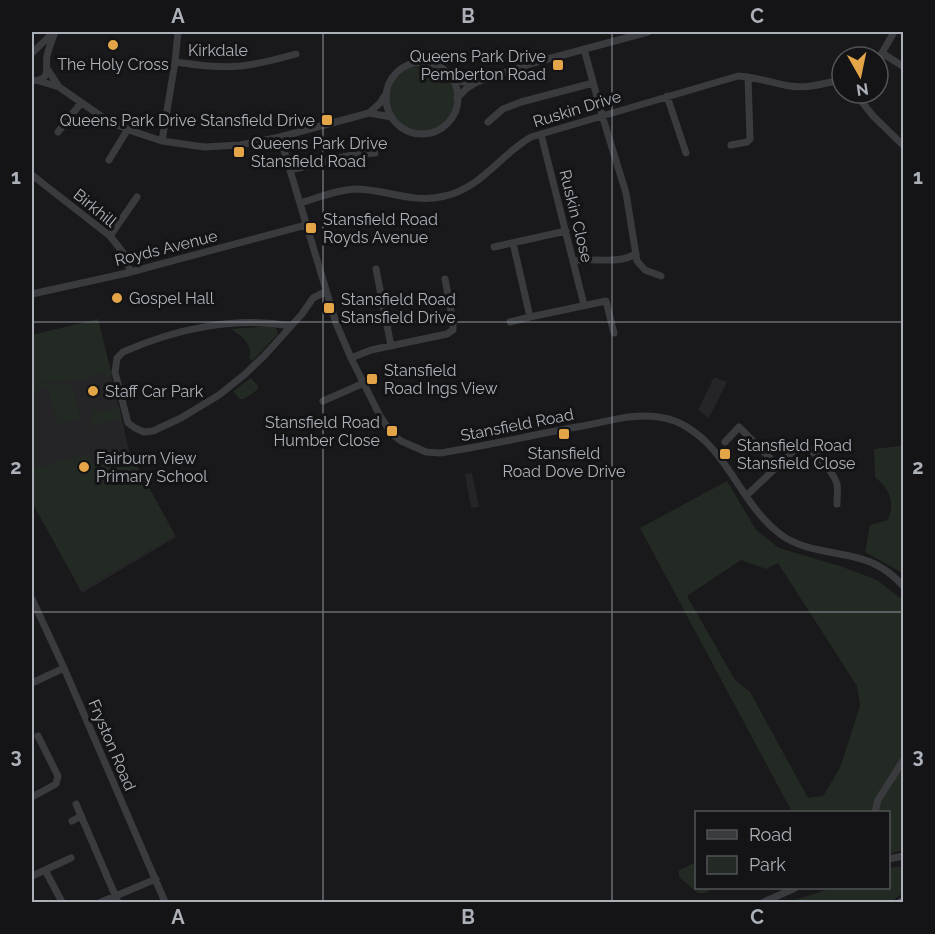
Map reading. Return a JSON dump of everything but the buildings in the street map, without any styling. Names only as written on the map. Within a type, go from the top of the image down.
[{"type":"street","points":[[32,53],[54,32]]},
{"type":"street","points":[[54,32],[46,61],[48,70],[59,87],[108,121],[162,141],[205,147],[240,145],[280,137],[369,113],[391,117]]},
{"type":"street","points":[[162,141],[178,32]]},
{"type":"street","points":[[457,98],[477,82],[534,63],[648,32]]},
{"type":"street","points":[[886,45],[894,32]]},
{"type":"street","points":[[584,49],[626,193],[637,261],[645,270],[661,276]]},
{"type":"street","points":[[32,53],[41,55],[46,61]]},
{"type":"street","name":"Kirkdale","points":[[175,62],[212,67],[241,66],[296,54]]},
{"type":"street","points":[[414,62],[426,62],[437,65],[452,79],[457,92],[456,108],[448,122],[442,127],[420,134],[408,131],[391,117],[386,94],[388,83],[404,66],[414,62]]},
{"type":"street","points":[[35,81],[46,75],[48,70]]},
{"type":"street","points":[[732,145],[747,142],[750,139],[748,77]]},
{"type":"street","name":"Ruskin Drive","points":[[300,203],[342,190],[355,189],[367,189],[417,199],[446,196],[474,184],[519,144],[531,137],[732,78],[748,77],[790,86],[808,87],[830,82]]},
{"type":"street","points":[[452,79],[477,82]]},
{"type":"street","points":[[35,81],[59,87]]},
{"type":"street","points":[[488,122],[503,109],[521,102],[593,83]]},
{"type":"street","points":[[369,113],[386,94]]},
{"type":"street","points":[[667,96],[686,153]]},
{"type":"street","points":[[58,132],[81,103]]},
{"type":"street","points":[[864,105],[903,146]]},
{"type":"street","points":[[109,160],[128,129]]},
{"type":"street","name":"Ruskin Close","points":[[541,134],[584,305]]},
{"type":"street","name":"Stansfield Road","points":[[280,137],[336,323],[380,416],[392,434],[410,446],[426,452],[440,453],[641,416],[662,417],[692,429],[711,447],[746,496],[781,534],[796,543],[814,549],[856,557],[878,566],[897,579],[903,587]]},
{"type":"street","points":[[290,170],[352,155],[375,153]]},
{"type":"street","name":"Birkhill","points":[[32,174],[110,236],[125,255],[130,272]]},
{"type":"street","points":[[110,236],[137,197]]},
{"type":"street","name":"Royds Avenue","points":[[32,294],[130,272],[306,225]]},
{"type":"street","points":[[494,247],[566,231]]},
{"type":"street","points":[[513,243],[530,317]]},
{"type":"street","points":[[573,261],[622,259],[636,254]]},
{"type":"street","points":[[376,268],[391,346]]},
{"type":"street","points":[[351,358],[371,350],[447,334],[453,330],[445,279]]},
{"type":"street","points":[[291,326],[270,322],[224,323],[175,334],[123,352],[117,358],[115,372],[128,423],[144,432],[153,431],[181,418],[219,395],[264,356],[291,326],[313,298],[325,292]]},
{"type":"street","points":[[510,322],[606,301],[614,333]]},
{"type":"street","points":[[323,401],[364,382]]},
{"type":"street","points":[[725,442],[739,427],[777,465]]},
{"type":"street","points":[[746,496],[800,445],[806,446],[825,464],[836,480],[837,504]]},
{"type":"street","name":"Fryston Road","points":[[32,599],[165,903]]},
{"type":"street","points":[[32,683],[64,668]]},
{"type":"street","points":[[32,797],[56,784],[58,776],[38,736]]},
{"type":"street","points":[[875,811],[878,800],[903,759]]},
{"type":"street","points":[[76,804],[116,900]]},
{"type":"street","points":[[72,821],[81,816]]},
{"type":"street","points":[[32,876],[70,858]]},
{"type":"street","points":[[45,870],[62,903]]},
{"type":"street","points":[[101,903],[116,900],[156,879]]},
{"type":"street","points":[[764,903],[793,889]]},
{"type":"shaded area","name":"Fairburn View Primary School","points":[[100,331],[129,451],[176,537],[82,593],[32,502],[32,335]]},
{"type":"shaded area","points":[[714,377],[727,382],[709,418],[698,410]]},
{"type":"shaded area","points":[[472,473],[479,507],[471,508],[465,474]]},
{"type":"green space","points":[[422,65],[434,68],[445,75],[452,86],[455,98],[452,110],[445,121],[434,128],[422,131],[410,128],[399,121],[392,110],[389,98],[392,86],[399,75],[410,68]]},
{"type":"green space","points":[[98,319],[112,376],[106,378],[105,373],[74,381],[32,386],[32,335]]},
{"type":"green space","points":[[272,326],[276,328],[278,334],[252,361],[249,358],[248,345],[231,329]]},
{"type":"green space","points":[[251,378],[258,386],[257,390],[244,399],[239,399],[233,391]]},
{"type":"green space","points":[[71,383],[81,419],[58,425],[48,388],[32,392],[32,388],[46,384]]},
{"type":"green space","points":[[118,406],[122,419],[90,425],[93,412]]},
{"type":"green space","points":[[903,444],[903,573],[865,552],[870,525],[888,520],[891,507],[888,491],[875,477],[874,449]]},
{"type":"green space","points":[[90,454],[91,463],[104,460],[105,465],[117,462],[116,458],[130,454],[175,535],[81,590],[32,502],[32,462],[34,468]]},
{"type":"green space","points":[[727,481],[756,530],[779,548],[840,566],[877,580],[903,600],[903,850],[890,854],[890,811],[791,811],[640,528]],"holes":[[[741,560],[766,569],[778,563],[857,686],[860,706],[840,768],[823,796],[808,798],[750,692],[735,680],[687,596]]]},
{"type":"green space","points":[[695,862],[695,889],[712,889],[705,893],[698,893],[679,877],[679,870]]},
{"type":"green space","points":[[903,866],[903,893],[891,902],[789,902],[829,889],[890,889],[890,868]]},
{"type":"railway","points":[[896,902],[904,897]]},
{"type":"place","name":"The Holy Cross","points":[[113,45]]},
{"type":"place","name":"Queens Park Drive Pemberton Road","points":[[558,65]]},
{"type":"place","name":"Queens Park Drive Stansfield Drive","points":[[327,120]]},
{"type":"place","name":"Queens Park Drive Stansfield Road","points":[[239,152]]},
{"type":"place","name":"Stansfield Road Royds Avenue","points":[[311,228]]},
{"type":"place","name":"Gospel Hall","points":[[117,298]]},
{"type":"place","name":"Stansfield Road Stansfield Drive","points":[[329,308]]},
{"type":"place","name":"Stansfield Road Ings View","points":[[372,379]]},
{"type":"place","name":"Staff Car Park","points":[[93,391]]},
{"type":"place","name":"Stansfield Road Humber Close","points":[[392,431]]},
{"type":"place","name":"Stansfield Road Dove Drive","points":[[564,434]]},
{"type":"place","name":"Stansfield Road Stansfield Close","points":[[725,454]]},
{"type":"place","name":"Fairburn View Primary School","points":[[84,467]]}]
